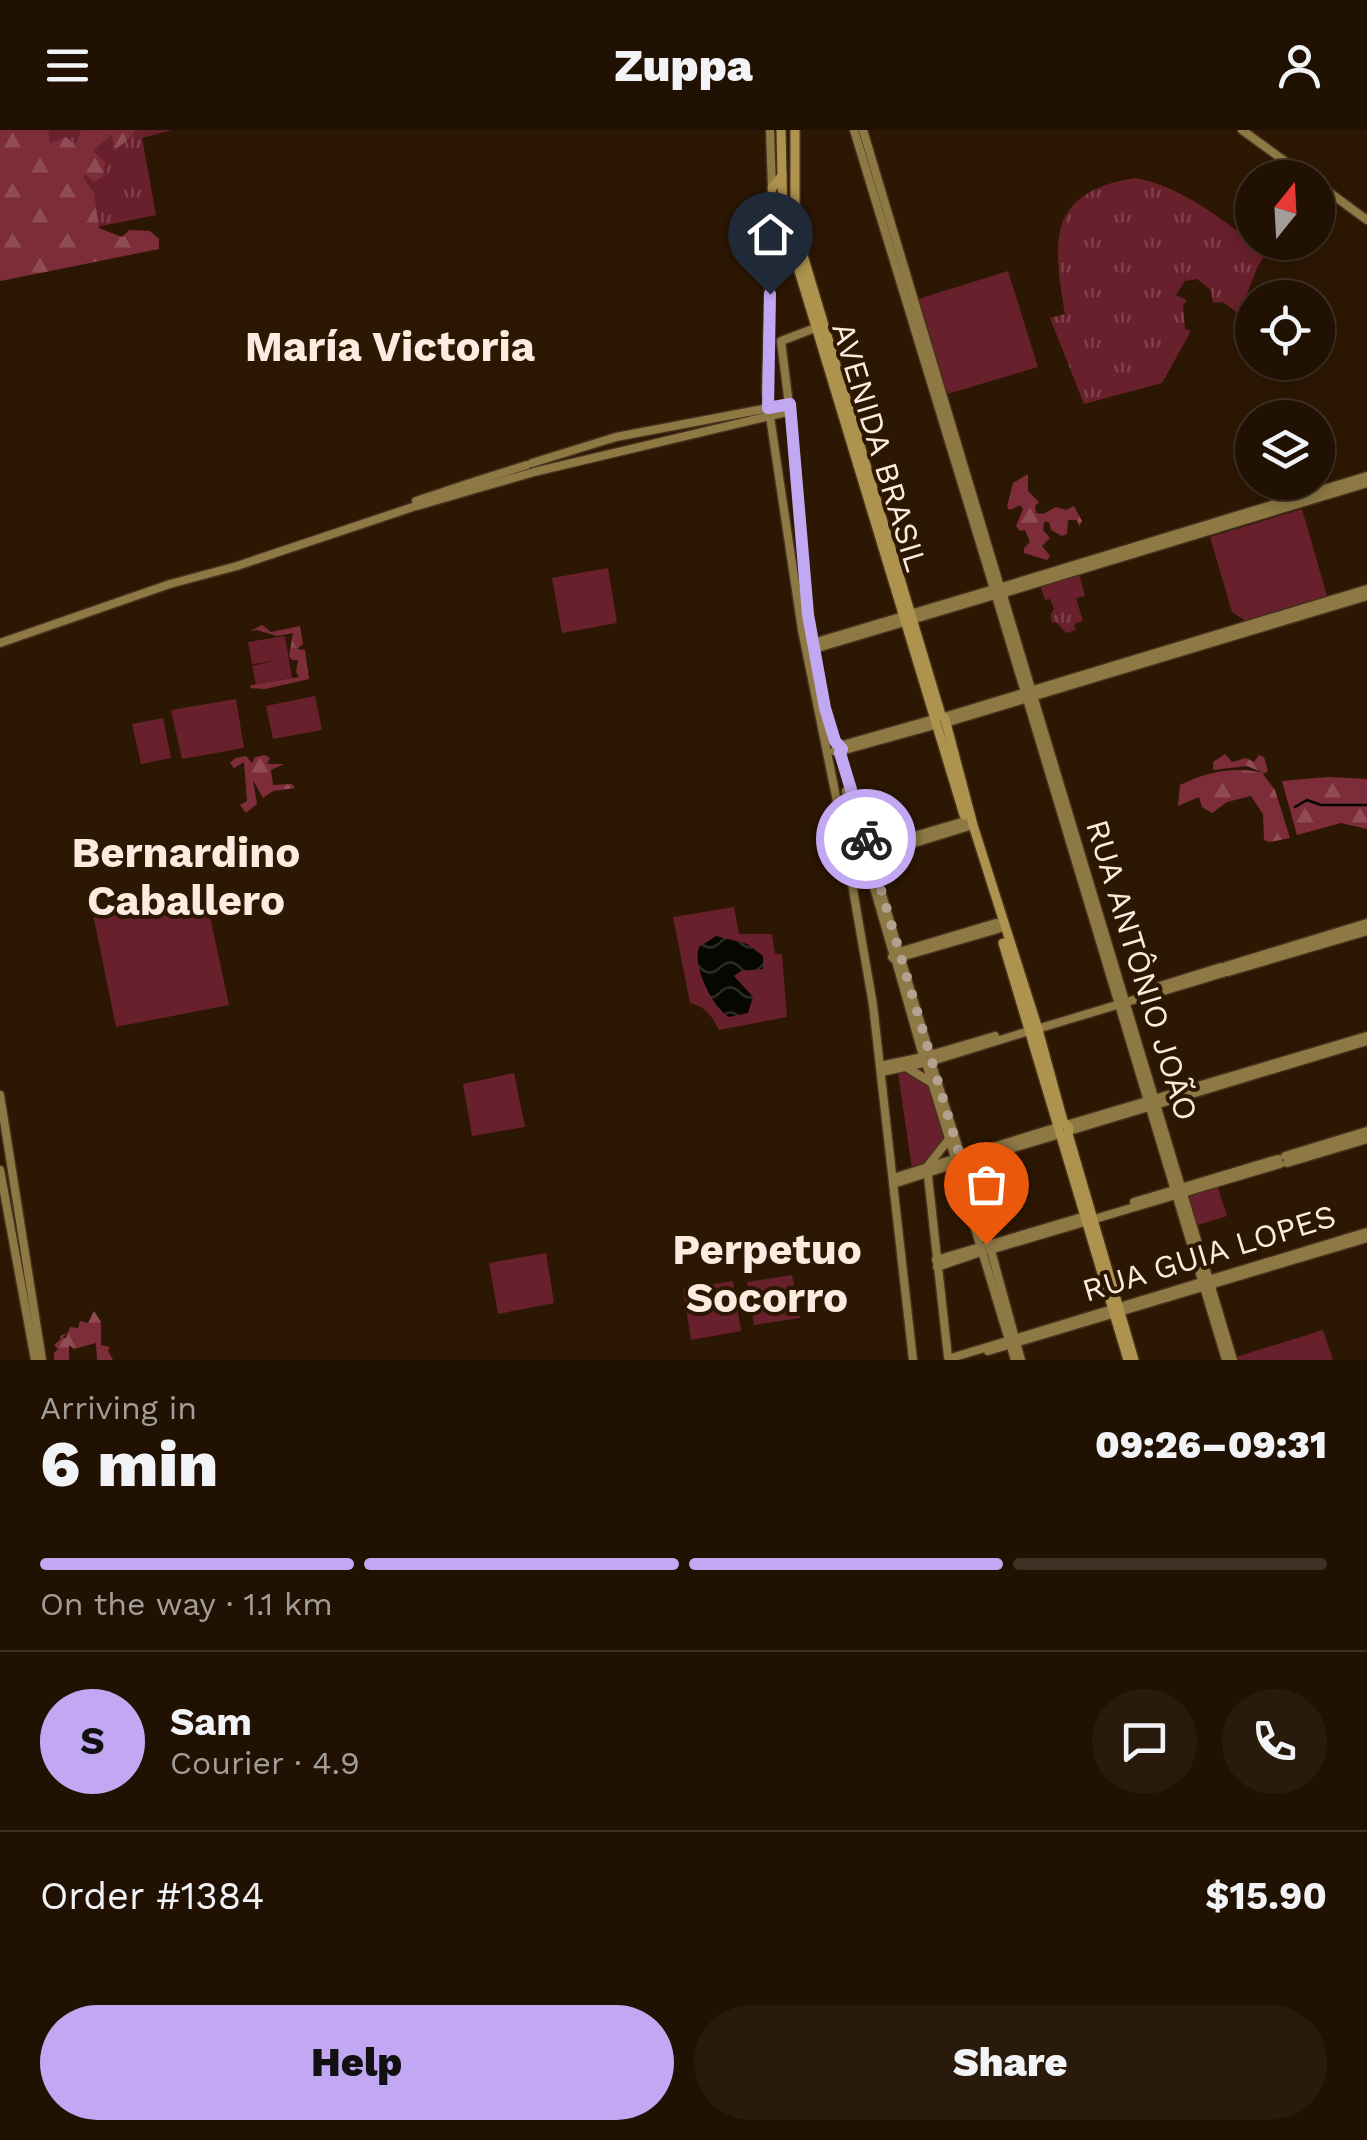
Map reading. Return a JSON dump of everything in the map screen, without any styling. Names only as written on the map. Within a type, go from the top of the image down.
[{"type":"main road","points":[[770,130],[768,412],[802,630],[842,823],[873,1006],[913,1360]]},
{"type":"main road","name":"AVENIDA BRASIL","points":[[781,130],[783,218],[821,326]]},
{"type":"main road","name":"AVENIDA BRASIL","points":[[794,130],[795,227],[821,326],[1131,1360]]},
{"type":"main road","name":"RUA ANTÔNIO JOÃO","points":[[854,130],[894,246],[1230,1360]]},
{"type":"main road","name":"RUA ANTÔNIO JOÃO","points":[[863,130],[869,166]]},
{"type":"main road","points":[[1242,130],[1283,160]]},
{"type":"main road","points":[[772,188],[782,176]]},
{"type":"main road","points":[[1335,196],[1367,220]]},
{"type":"main road","points":[[821,326],[781,339],[814,646],[867,854],[958,1161]]},
{"type":"main road","points":[[0,642],[531,468],[790,407]]},
{"type":"main road","points":[[814,646],[1367,480]]},
{"type":"main road","points":[[838,748],[1367,592]]},
{"type":"main road","points":[[867,854],[970,823]]},
{"type":"main road","points":[[898,956],[999,925]]},
{"type":"main road","points":[[880,1069],[905,1066],[1367,927]]},
{"type":"main road","points":[[898,956],[906,998],[1018,1360]]},
{"type":"main road","points":[[893,1181],[1367,1039]]},
{"type":"main road","points":[[905,1066],[932,1083]]},
{"type":"main road","points":[[0,1096],[39,1360]]},
{"type":"main road","points":[[937,1263],[1333,1145],[1367,1131]]},
{"type":"main road","points":[[949,1139],[928,1170],[949,1359]]},
{"type":"main road","points":[[1333,1145],[1367,1139]]},
{"type":"main road","points":[[0,1170],[39,1360]]},
{"type":"main road","name":"RUA GUIA LOPES","points":[[949,1359],[1367,1235]]},
{"type":"green space","points":[[0,130],[172,130],[142,138],[156,215],[97,227],[99,261],[0,281]]},
{"type":"green space","points":[[0,130],[48,130],[50,143],[66,137],[75,145],[81,130],[135,130],[114,151],[112,134],[93,151],[105,162],[103,177],[94,182],[85,174],[83,177],[94,193],[99,228],[122,237],[129,230],[150,231],[159,239],[159,249],[0,281]]},
{"type":"green space","points":[[1135,178],[1171,189],[1235,230],[1235,260],[1262,260],[1252,280],[1235,280],[1235,311],[1223,302],[1213,303],[1211,290],[1197,279],[1185,281],[1176,295],[1187,300],[1183,306],[1185,329],[1191,331],[1162,383],[1084,404],[1050,318],[1065,314],[1058,265],[1062,225],[1071,208],[1085,195]]},
{"type":"green space","points":[[1008,271],[1038,367],[944,395],[915,300]]},
{"type":"green space","points":[[1028,474],[1028,491],[1039,502],[1036,513],[1074,506],[1082,521],[1079,526],[1077,520],[1068,520],[1067,534],[1062,536],[1051,530],[1049,522],[1044,522],[1043,530],[1050,538],[1042,546],[1050,556],[1047,560],[1024,553],[1030,542],[1025,530],[1016,526],[1023,509],[1020,505],[1010,510],[1007,507],[1013,483]]},
{"type":"green space","points":[[1302,509],[1327,596],[1246,621],[1232,612],[1210,537]]},
{"type":"green space","points":[[608,568],[617,623],[562,633],[552,578]]},
{"type":"green space","points":[[1079,573],[1085,596],[1076,598],[1083,621],[1074,624],[1076,630],[1066,633],[1056,622],[1052,623],[1054,609],[1050,599],[1045,600],[1040,585]]},
{"type":"green space","points":[[262,625],[271,632],[300,626],[303,644],[297,649],[305,650],[309,679],[265,689],[250,688],[299,677],[298,660],[289,656],[293,633],[277,636],[250,631]]},
{"type":"green space","points":[[285,636],[292,678],[256,684],[252,666],[274,661],[252,664],[248,642]]},
{"type":"green space","points":[[315,696],[322,730],[273,739],[266,706]]},
{"type":"green space","points":[[236,699],[244,748],[182,759],[171,710]]},
{"type":"green space","points":[[163,718],[171,758],[141,764],[132,724]]},
{"type":"green space","points":[[1225,754],[1232,762],[1246,758],[1254,762],[1259,755],[1264,757],[1268,771],[1263,774],[1275,790],[1290,838],[1264,840],[1263,814],[1251,796],[1227,802],[1212,813],[1202,807],[1199,797],[1178,806],[1180,785],[1190,780],[1231,770],[1263,773],[1247,766],[1213,770],[1213,762]]},
{"type":"green space","points":[[246,756],[252,763],[255,757],[270,758],[267,764],[284,764],[271,770],[273,785],[292,784],[295,788],[273,791],[263,798],[253,780],[257,804],[246,813],[240,805],[247,801],[244,762],[234,768],[230,763]]},
{"type":"green space","points":[[1367,779],[1367,829],[1341,823],[1297,835],[1282,781]]},
{"type":"green space","points":[[205,893],[229,1005],[116,1027],[93,914]]},
{"type":"green space","points":[[734,907],[739,934],[772,934],[775,954],[782,954],[787,1017],[719,1030],[708,1012],[690,1003],[673,917]]},
{"type":"green space","points":[[906,1071],[929,1085],[945,1138],[926,1165],[912,1169],[898,1073]]},
{"type":"green space","points":[[514,1073],[525,1127],[472,1136],[463,1084]]},
{"type":"green space","points":[[1217,1185],[1227,1216],[1195,1226],[1185,1195]]},
{"type":"green space","points":[[546,1253],[554,1303],[498,1314],[489,1263]]},
{"type":"green space","points":[[792,1275],[800,1318],[754,1325],[747,1282]]},
{"type":"green space","points":[[733,1281],[741,1331],[691,1340],[683,1289]]},
{"type":"green space","points":[[94,1311],[101,1322],[101,1345],[110,1347],[113,1360],[97,1360],[96,1343],[74,1349],[69,1345],[69,1360],[54,1360],[58,1349],[54,1345],[60,1336],[67,1333],[62,1338],[66,1338],[70,1327],[78,1328],[80,1321],[88,1323]]},
{"type":"green space","points":[[1323,1330],[1333,1360],[1236,1357]]},
{"type":"water","points":[[716,936],[747,944],[763,956],[763,969],[741,971],[734,976],[753,997],[748,1013],[729,1017],[705,985],[698,964],[699,947]]},
{"type":"waterway","points":[[1295,807],[1307,800],[1321,805],[1367,805]]},
{"type":"way so far","points":[[866,839],[986,1244]]},
{"type":"district","name":"María Victoria","points":[[390,346]]},
{"type":"district","name":"Bernardino Caballero","points":[[186,876]]},
{"type":"district","name":"Perpetuo Socorro","points":[[767,1273]]},
{"type":"route","points":[[770,294],[768,408],[790,404],[808,615],[825,708],[835,741],[842,749],[866,839]]}]
